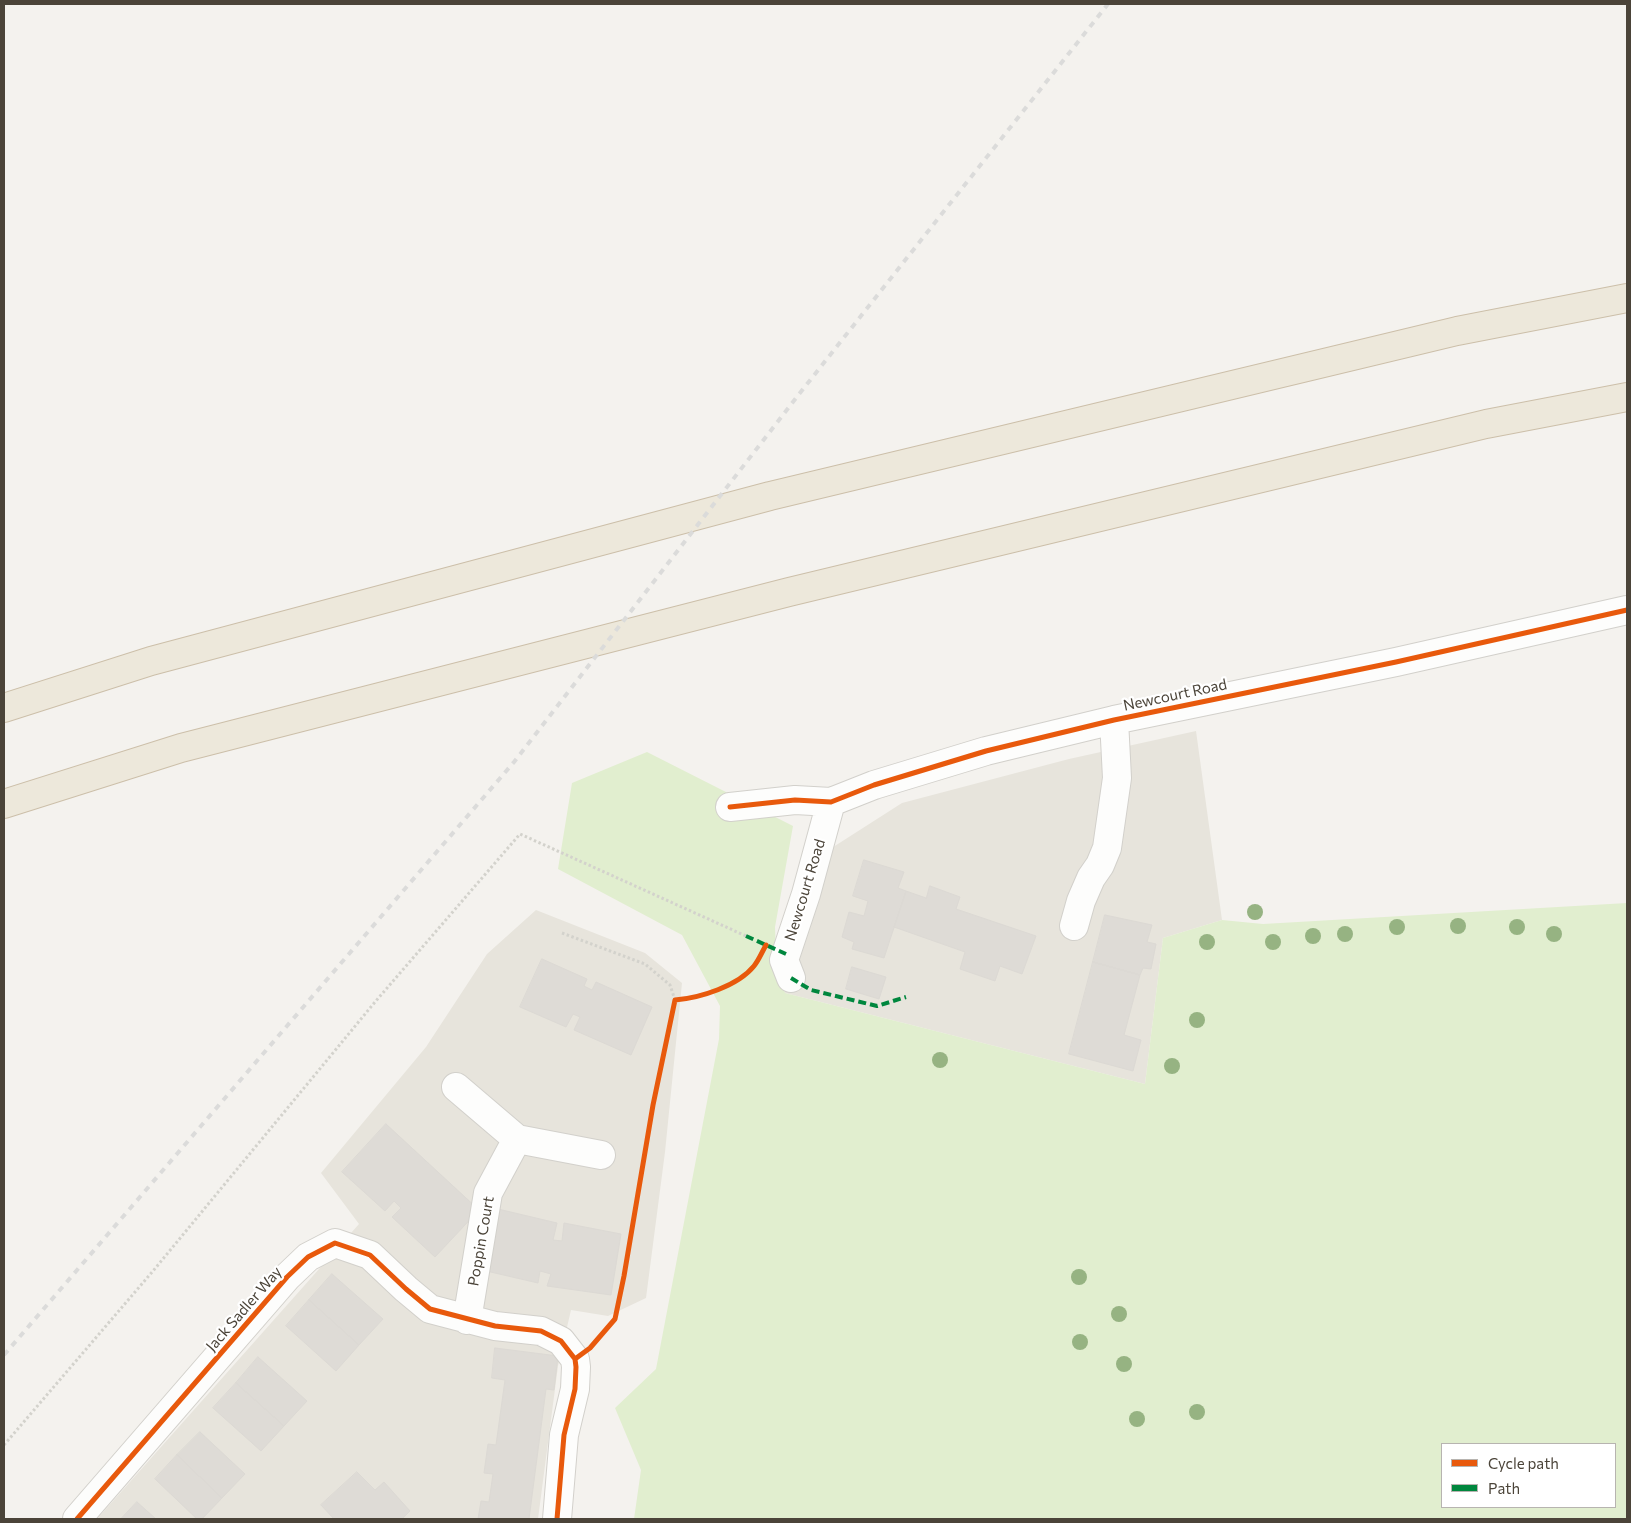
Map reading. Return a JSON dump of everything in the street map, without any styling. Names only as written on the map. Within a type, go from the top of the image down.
[{"type":"highway","points":[[4,708],[151,661],[770,496],[1457,331],[1627,298]]},
{"type":"highway","points":[[4,804],[180,748],[789,592],[1486,424],[1627,398]]},
{"type":"street","name":"Newcourt Road","points":[[730,807],[795,800],[830,802],[874,785],[986,751],[1114,720],[1396,662],[1627,610]]},
{"type":"street","points":[[1074,926],[1090,878],[1100,865],[1107,848],[1117,778],[1114,720]]},
{"type":"street","name":"Newcourt Road","points":[[790,978],[784,960],[806,894],[830,802]]},
{"type":"street","points":[[456,1087],[517,1139],[601,1155]]},
{"type":"street","name":"Poppin Court","points":[[467,1320],[488,1193],[517,1139]]},
{"type":"street","name":"Jack Sadler Way","points":[[77,1519],[287,1277],[308,1257],[335,1243],[370,1254],[406,1290],[430,1308],[467,1320],[495,1326],[542,1331],[561,1341],[575,1359],[575,1389],[564,1435],[557,1519]]},
{"type":"path","points":[[4,1445],[153,1271],[375,1002],[520,834],[746,936]]},
{"type":"path","points":[[562,933],[645,964],[670,985],[675,1000],[673,1010]]},
{"type":"path","points":[[675,1000],[681,1000]]},
{"type":"shaded area","points":[[1196,731],[1222,920],[1163,938],[1145,1084],[785,993],[801,865],[816,858],[902,803],[1069,759]]},
{"type":"shaded area","points":[[536,910],[645,953],[682,983],[665,1152],[646,1298],[608,1316],[571,1310],[558,1366],[538,1519],[97,1519],[359,1224],[321,1173],[426,1047],[487,954]]},
{"type":"green space","points":[[647,752],[793,826],[775,927],[776,952],[785,993],[1145,1084],[1163,938],[1222,920],[1263,924],[1627,903],[1627,1519],[634,1519],[641,1470],[615,1408],[656,1369],[719,1039],[720,1006],[682,935],[558,869],[572,783]]},
{"type":"building","points":[[864,860],[904,872],[898,888],[906,891],[884,958],[852,949],[854,942],[842,937],[849,912],[864,916],[868,901],[853,896]]},
{"type":"building","points":[[930,886],[960,897],[956,909],[1036,936],[1022,974],[1000,966],[995,981],[960,969],[965,952],[894,927],[906,891],[926,898]]},
{"type":"building","points":[[1105,915],[1152,925],[1147,942],[1156,944],[1151,969],[1143,968],[1140,975],[1093,962]]},
{"type":"building","points":[[542,959],[587,979],[584,986],[592,990],[596,982],[652,1007],[631,1055],[574,1030],[580,1017],[573,1014],[566,1027],[520,1007]]},
{"type":"building","points":[[1093,962],[1140,975],[1124,1035],[1141,1040],[1133,1071],[1069,1054]]},
{"type":"building","points":[[852,967],[886,977],[879,999],[846,989]]},
{"type":"building","points":[[386,1124],[479,1210],[435,1257],[392,1217],[401,1208],[394,1201],[385,1211],[342,1172]]},
{"type":"building","points":[[498,1209],[557,1223],[553,1240],[562,1241],[564,1223],[621,1234],[611,1295],[547,1286],[551,1274],[540,1271],[538,1283],[482,1270]]},
{"type":"building","points":[[332,1274],[383,1319],[359,1345],[309,1300]]},
{"type":"building","points":[[309,1300],[359,1345],[336,1371],[286,1326]]},
{"type":"building","points":[[495,1348],[558,1356],[554,1390],[546,1389],[529,1519],[478,1519],[481,1501],[489,1502],[493,1474],[484,1473],[488,1444],[496,1445],[505,1380],[492,1378]]},
{"type":"building","points":[[258,1357],[307,1401],[284,1426],[236,1383]]},
{"type":"building","points":[[236,1383],[284,1426],[261,1451],[213,1408]]},
{"type":"building","points":[[200,1432],[245,1474],[222,1498],[177,1455]]},
{"type":"building","points":[[177,1455],[222,1498],[202,1519],[197,1519],[155,1479]]},
{"type":"building","points":[[357,1472],[375,1490],[384,1482],[410,1511],[403,1518],[405,1519],[334,1519],[321,1505]]},
{"type":"building","points":[[137,1502],[156,1519],[121,1519]]},
{"type":"railway","points":[[4,1355],[514,762],[796,398],[1108,4]]},
{"type":"marked path","points":[[746,936],[786,954]]},
{"type":"marked path","points":[[791,978],[811,990],[877,1006],[906,997]]},
{"type":"cycle path","points":[[730,807],[795,800],[831,802],[874,785],[986,751],[1114,720],[1396,662],[1627,610]]},
{"type":"cycle path","points":[[575,1359],[590,1348],[615,1319],[653,1105],[675,1000],[707,994],[729,985],[754,966],[766,945]]},
{"type":"cycle path","points":[[77,1519],[287,1277],[308,1257],[335,1243],[370,1255],[430,1309],[495,1326],[541,1331],[561,1341],[575,1359],[576,1367],[575,1389],[564,1435],[557,1519]]}]
